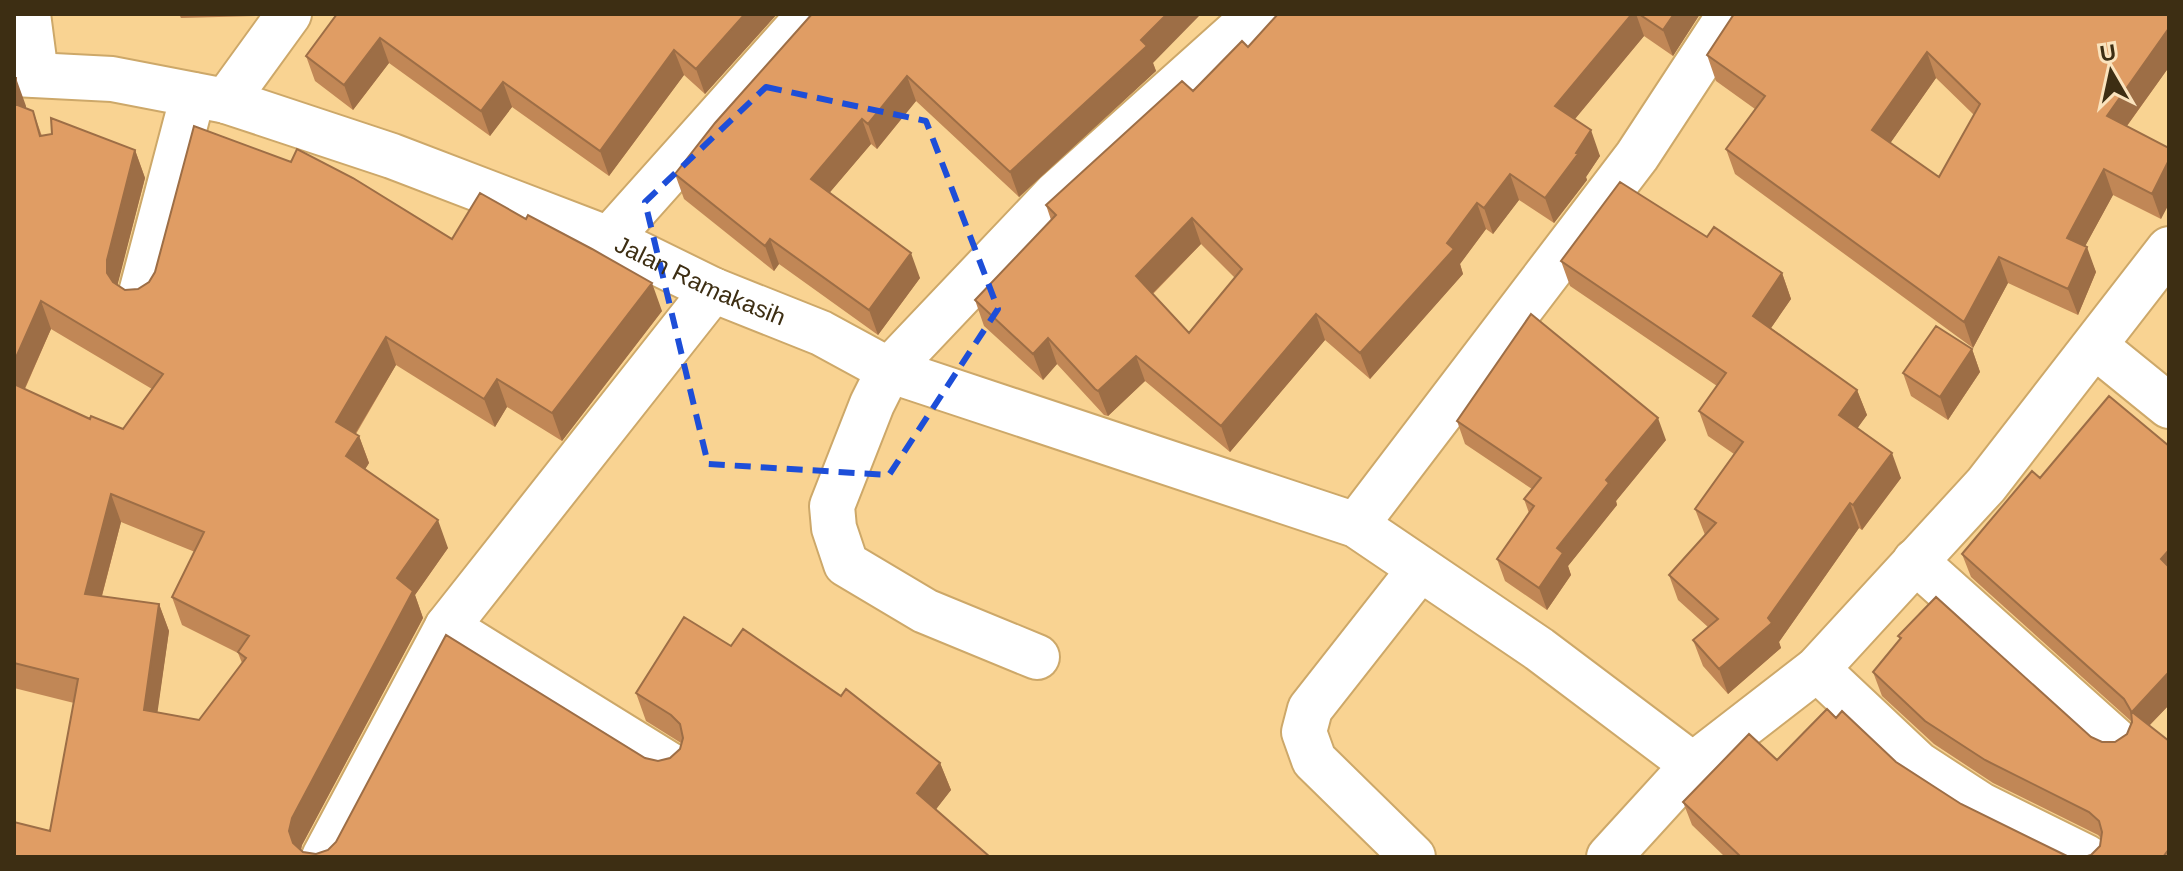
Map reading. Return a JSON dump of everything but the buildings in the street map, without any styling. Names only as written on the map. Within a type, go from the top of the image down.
[{"type":"street","points":[[25,74],[28,14]]},
{"type":"street","points":[[141,293],[210,98],[289,14]]},
{"type":"street","points":[[609,239],[810,14]]},
{"type":"street","points":[[1037,657],[925,611],[846,564],[834,528],[832,506],[872,404],[889,370],[1056,194],[1257,14]]},
{"type":"street","points":[[1356,525],[1637,156],[1730,14]]},
{"type":"street","name":"Jalan Ramakasih","points":[[25,74],[112,79],[210,98],[392,156],[609,239],[713,290],[821,333],[889,370],[1356,525],[1539,649],[1693,765]]},
{"type":"street","points":[[1609,857],[1693,765],[1817,669],[1986,485],[2169,249]]},
{"type":"street","points":[[324,857],[447,627],[713,290]]},
{"type":"street","points":[[2095,346],[2169,406]]},
{"type":"street","points":[[1915,561],[2116,741]]},
{"type":"street","points":[[1413,857],[1314,760],[1304,732],[1310,709],[1420,569]]},
{"type":"street","points":[[447,627],[668,764]]},
{"type":"street","points":[[1817,669],[1918,764],[1981,805],[2086,857]]},
{"type":"highlighted area","points":[[766,87],[926,121],[998,309],[889,475],[708,464],[645,202]]}]
